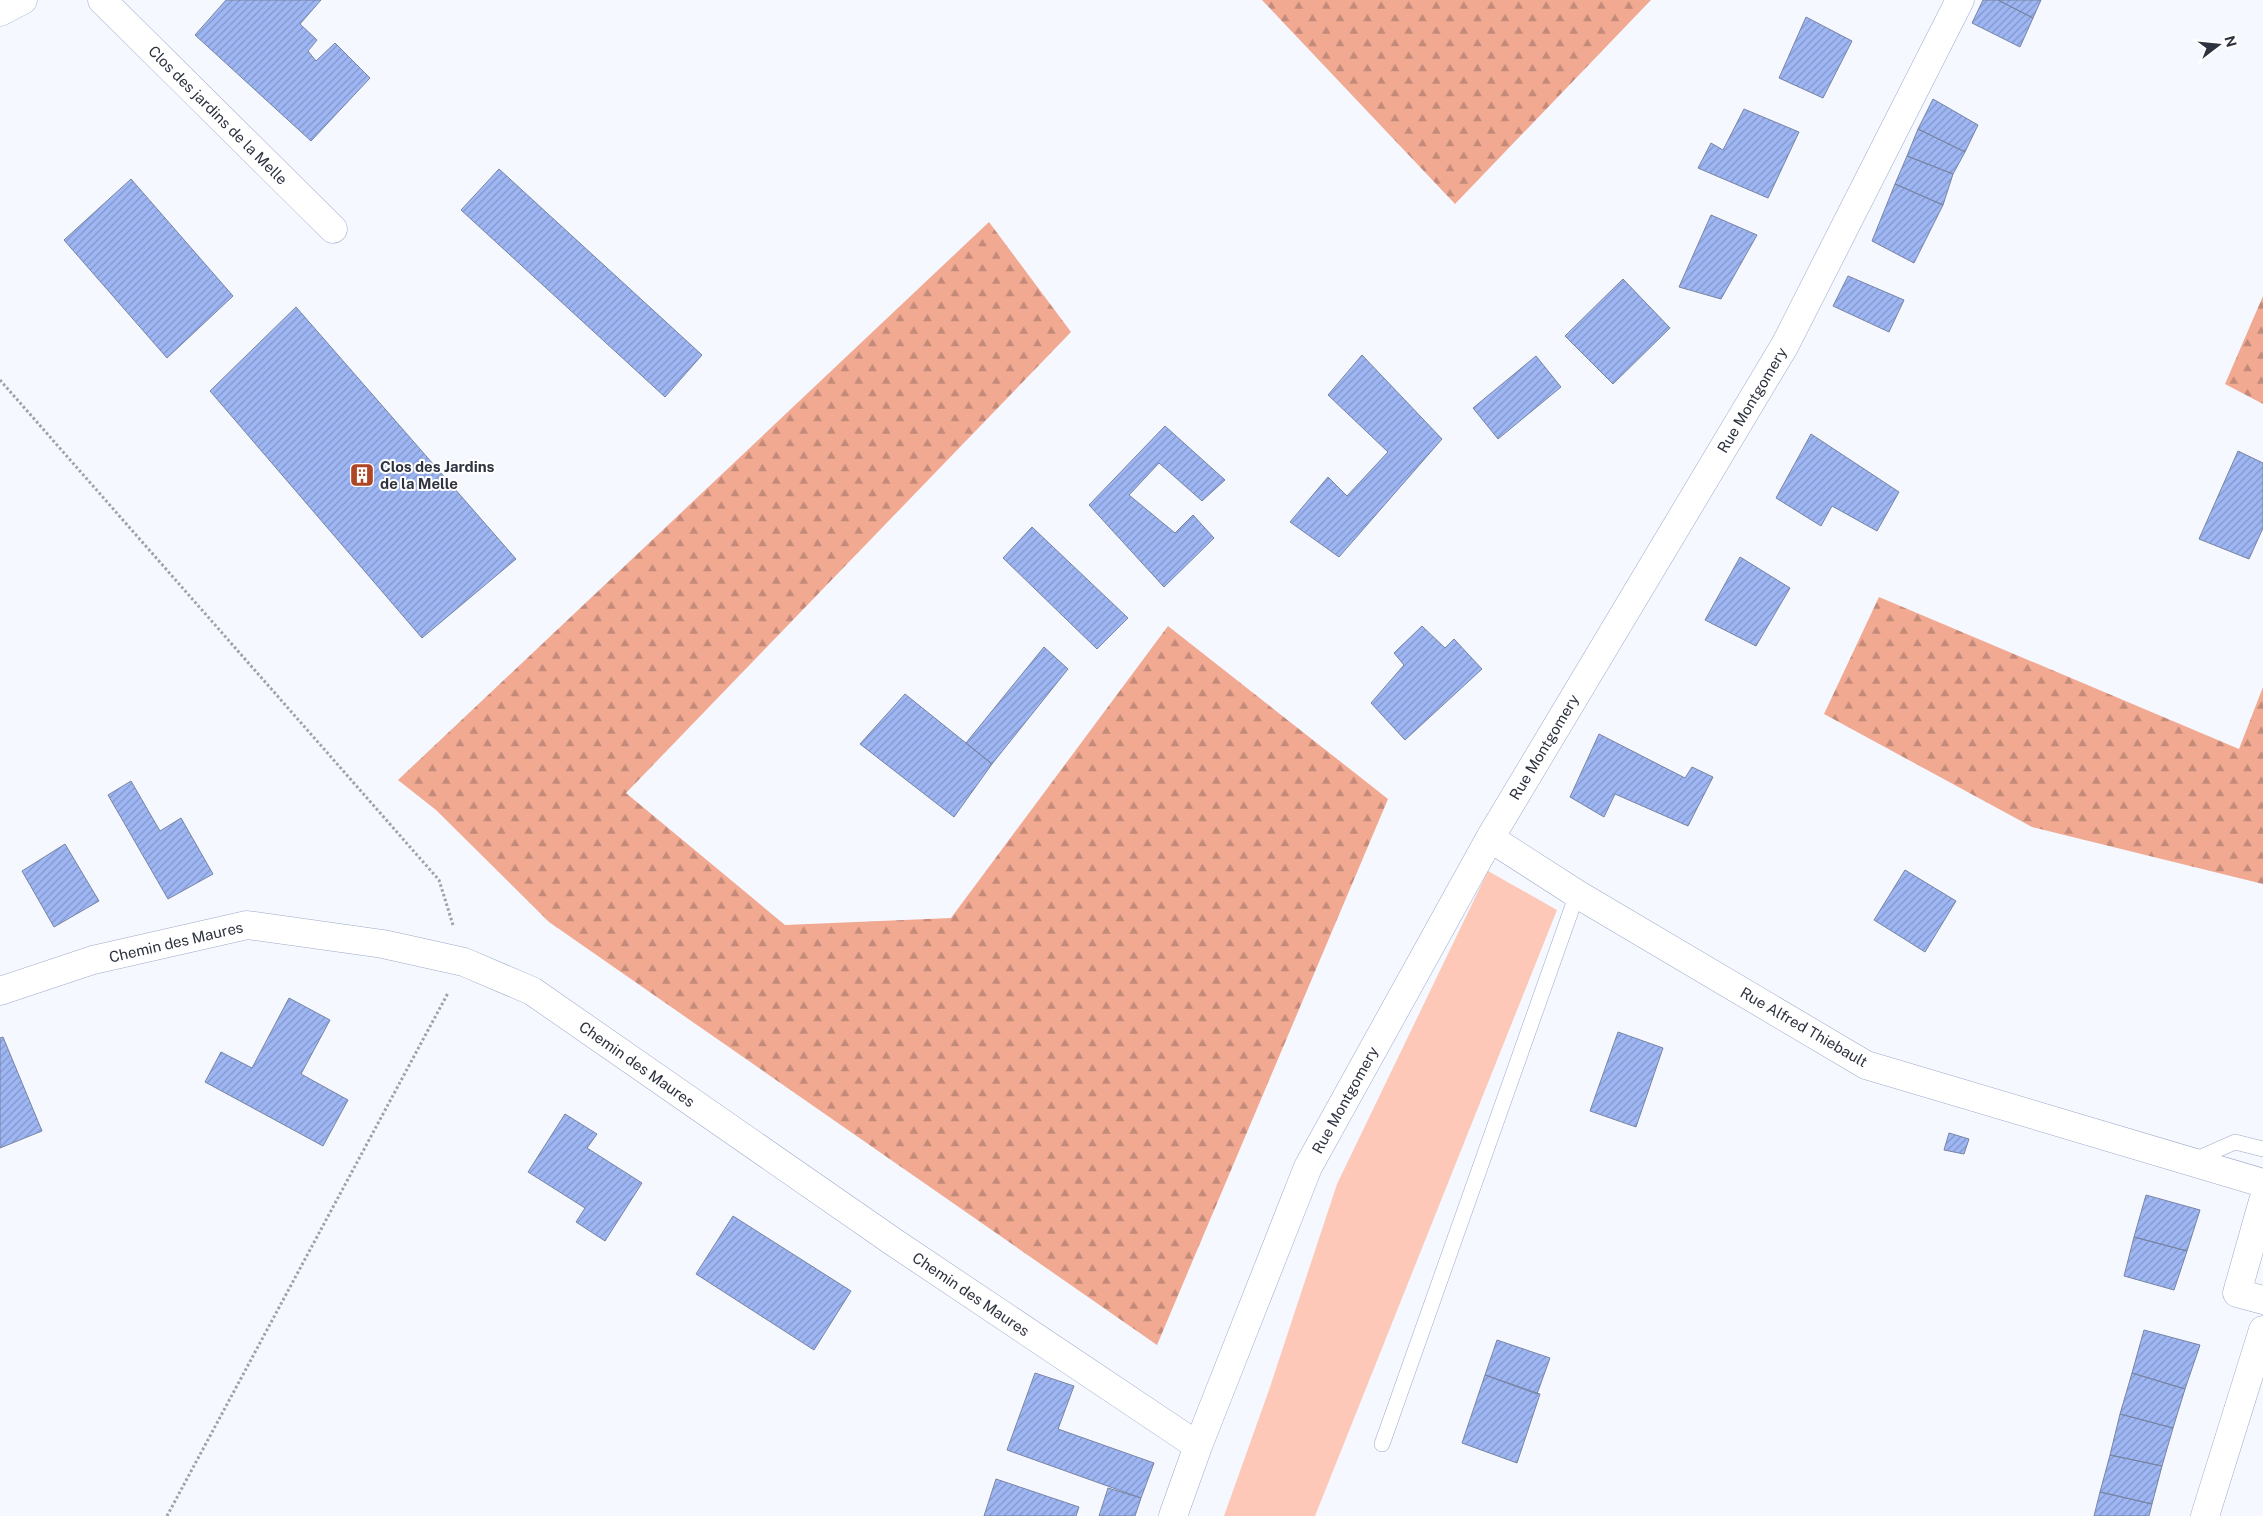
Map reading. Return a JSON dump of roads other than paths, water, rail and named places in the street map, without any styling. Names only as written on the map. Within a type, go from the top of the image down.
[{"type":"street","points":[[0,12],[23,0]]},
{"type":"street","name":"Clos des jardins de la Melle","points":[[102,0],[333,229]]},
{"type":"street","name":"Rue Montgomery","points":[[1173,1516],[1198,1446],[1308,1167],[1490,838],[1785,345],[1960,0]]},
{"type":"street","name":"Rue Alfred Thiebault","points":[[1490,838],[1577,894],[1866,1065],[2263,1183]]},
{"type":"street","name":"Chemin des Maures","points":[[0,991],[94,960],[247,925],[383,944],[464,962],[532,991],[895,1243],[1198,1446]]},
{"type":"street","points":[[2263,1200],[2237,1293],[2263,1300]]},
{"type":"street","points":[[2205,1516],[2263,1330]]},
{"type":"lane","points":[[1382,1444],[1577,894]]},
{"type":"lane","points":[[2191,1162],[2235,1142],[2263,1149]]},
{"type":"place","name":"Clos des Jardins de la Melle","points":[[362,475]]}]
